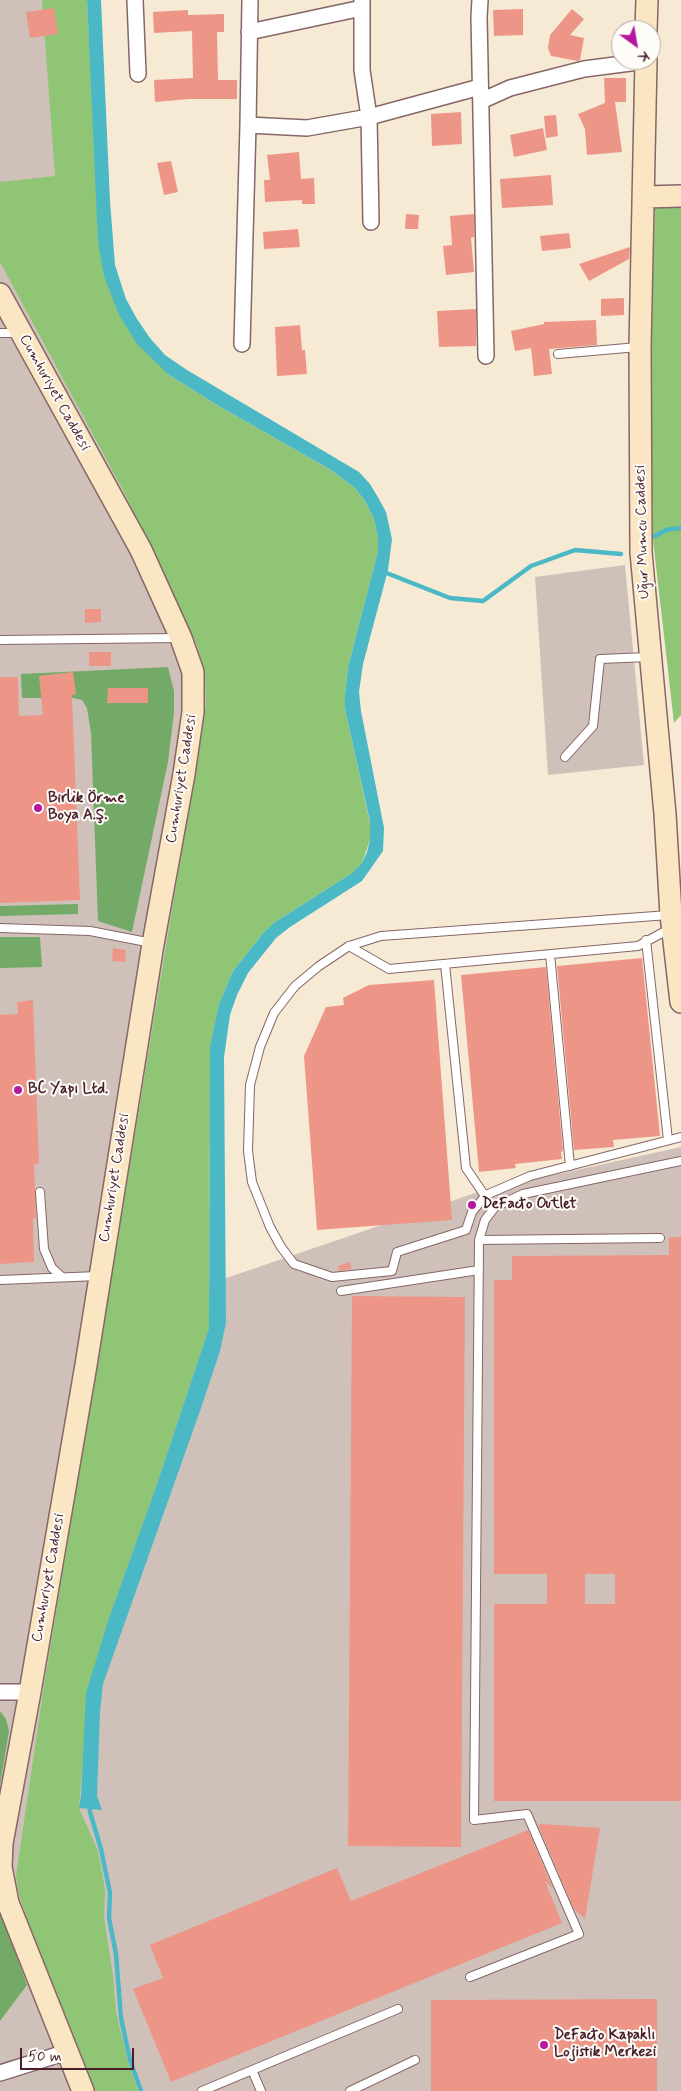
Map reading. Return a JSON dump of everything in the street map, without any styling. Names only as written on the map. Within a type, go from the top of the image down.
[{"type":"street","points":[[135,0],[138,74]]},
{"type":"street","points":[[242,344],[250,0]]},
{"type":"street","points":[[480,0],[478,16],[486,356]]},
{"type":"street","points":[[646,20],[647,0]]},
{"type":"street","points":[[249,32],[362,4],[362,70],[369,117],[371,222]]},
{"type":"street","points":[[248,125],[307,128],[510,88],[584,69],[611,66]]},
{"type":"street","name":"Uğur Mumcu Caddesi","points":[[646,70],[640,347],[641,552],[665,806],[672,921],[681,1002]]},
{"type":"street","points":[[644,197],[681,196]]},
{"type":"street","name":"Cumhuriyet Caddesi","points":[[0,294],[10,333],[141,550],[181,638],[193,672],[193,712],[184,774],[153,944],[100,1276],[30,1692],[2,1842],[1,1867],[8,1903],[83,2091]]},
{"type":"street","points":[[0,1692],[30,1692]]},
{"type":"street","points":[[0,2073],[67,2052]]},
{"type":"lane","points":[[558,354],[640,347]]},
{"type":"lane","points":[[0,640],[181,638]]},
{"type":"lane","points":[[565,757],[593,726],[600,659],[651,657]]},
{"type":"lane","points":[[349,946],[390,969],[638,946],[672,921]]},
{"type":"lane","points":[[672,921],[381,936],[349,946],[319,966],[295,986],[274,1014],[260,1047],[250,1085],[248,1150],[252,1182],[270,1227],[281,1247],[294,1264],[332,1277],[392,1271],[396,1252],[466,1230],[472,1212],[485,1196],[530,1176],[681,1137]]},
{"type":"lane","points":[[0,928],[90,931],[153,944]]},
{"type":"lane","points":[[646,940],[668,1140]]},
{"type":"lane","points":[[550,954],[570,1166]]},
{"type":"lane","points":[[445,964],[466,1168],[485,1196]]},
{"type":"lane","points":[[470,1977],[579,1934],[527,1814],[474,1820],[479,1240],[484,1220],[495,1207],[523,1194],[681,1161]]},
{"type":"lane","points":[[40,1192],[44,1249],[52,1268],[62,1277]]},
{"type":"lane","points":[[479,1240],[660,1238]]},
{"type":"lane","points":[[341,1292],[479,1270]]},
{"type":"lane","points":[[0,1280],[100,1276]]},
{"type":"lane","points":[[202,2091],[398,2010]]},
{"type":"lane","points":[[350,2091],[415,2060]]},
{"type":"lane","points":[[252,2070],[261,2091]]},
{"type":"shaded area","points":[[0,0],[65,0],[69,235],[182,494],[287,494],[230,910],[197,1288],[481,1191],[681,1147],[681,2091],[0,2091]]},
{"type":"shaded area","points":[[625,565],[644,765],[548,775],[535,577]]},
{"type":"green space","points":[[42,0],[87,0],[104,276],[169,375],[217,405],[331,470],[355,488],[365,501],[374,519],[378,538],[378,551],[348,667],[345,694],[345,709],[370,823],[370,840],[362,863],[352,873],[275,922],[264,932],[233,971],[219,1004],[210,1047],[209,1328],[156,1487],[109,1618],[84,1746],[79,1808],[98,1851],[105,1889],[104,1918],[113,1976],[116,2012],[128,2062],[138,2091],[94,2091],[27,1919],[19,1895],[16,1876],[43,1692],[206,704],[205,675],[197,645],[125,494],[0,262],[0,182],[55,176]]},
{"type":"green space","points":[[655,205],[681,205],[681,715],[674,723],[653,540],[650,399]]},
{"type":"green space","points":[[168,667],[174,691],[174,712],[168,762],[132,932],[98,921],[91,733],[87,708],[82,700],[73,698],[22,698],[21,674]]},
{"type":"green space","points":[[78,904],[78,914],[0,916],[0,906]]},
{"type":"green space","points":[[0,937],[40,937],[42,967],[0,968]]},
{"type":"green space","points":[[0,1711],[6,1719],[9,1731],[0,1785]]},
{"type":"green space","points":[[0,1909],[27,1985],[0,2021]]},
{"type":"water","points":[[87,0],[101,0],[110,201],[115,265],[126,299],[137,319],[165,355],[359,472],[370,484],[386,512],[392,539],[388,570],[363,664],[359,692],[384,828],[383,851],[362,881],[276,938],[248,973],[230,1015],[224,1057],[226,1323],[220,1351],[200,1411],[103,1684],[97,1796],[102,1810],[79,1808],[86,1693],[109,1618],[156,1487],[209,1328],[210,1047],[219,1004],[233,971],[264,932],[275,922],[352,873],[362,863],[367,852],[370,840],[370,822],[345,709],[345,694],[348,667],[378,551],[378,538],[374,519],[365,501],[355,488],[331,470],[217,405],[169,375],[137,344],[119,315],[104,276],[98,242]]},
{"type":"building","points":[[54,8],[58,34],[30,38],[26,12]]},
{"type":"building","points":[[523,9],[523,35],[494,36],[493,10]]},
{"type":"building","points":[[572,9],[584,19],[570,35],[584,38],[580,60],[578,61],[551,56],[548,48],[550,35]]},
{"type":"building","points":[[188,10],[188,15],[224,14],[224,32],[217,32],[218,80],[237,80],[237,99],[189,99],[155,102],[154,80],[193,78],[192,31],[154,33],[153,12]]},
{"type":"building","points":[[604,78],[626,78],[626,102],[615,102],[622,152],[587,155],[585,129],[578,114],[605,103]]},
{"type":"building","points":[[461,112],[462,144],[432,146],[431,114]]},
{"type":"building","points":[[556,115],[558,136],[546,138],[544,116]]},
{"type":"building","points":[[543,128],[547,150],[514,157],[510,135]]},
{"type":"building","points":[[299,152],[301,179],[314,178],[315,204],[302,204],[302,200],[265,202],[264,180],[270,180],[267,155]]},
{"type":"building","points":[[171,161],[178,192],[164,195],[157,163]]},
{"type":"building","points":[[551,175],[553,205],[502,208],[500,179]]},
{"type":"building","points":[[406,214],[419,215],[418,229],[405,229]]},
{"type":"building","points":[[474,214],[474,237],[471,238],[474,272],[446,275],[443,246],[452,245],[450,216]]},
{"type":"building","points":[[298,229],[300,247],[264,249],[263,232]]},
{"type":"building","points":[[569,233],[571,248],[542,251],[540,236]]},
{"type":"building","points":[[630,247],[629,259],[589,281],[579,264]]},
{"type":"building","points":[[624,298],[624,315],[601,316],[601,299]]},
{"type":"building","points":[[476,309],[476,346],[439,347],[437,311]]},
{"type":"building","points":[[596,320],[597,345],[549,349],[552,374],[534,376],[531,348],[515,351],[511,331],[544,324],[544,322]]},
{"type":"building","points":[[300,325],[302,350],[305,350],[307,374],[277,376],[275,327]]},
{"type":"building","points":[[85,609],[101,609],[101,622],[85,623]]},
{"type":"building","points":[[89,652],[111,652],[111,666],[89,666]]},
{"type":"building","name":"Birlik Örme Boya A.Ş.","points":[[73,672],[76,694],[72,695],[80,900],[0,903],[0,677],[18,677],[19,716],[43,715],[39,676]]},
{"type":"building","points":[[108,688],[148,688],[148,703],[107,703]]},
{"type":"building","points":[[113,948],[126,950],[125,962],[112,961]]},
{"type":"building","points":[[642,958],[660,1136],[613,1140],[614,1147],[574,1150],[557,966]]},
{"type":"building","points":[[546,967],[563,1151],[561,1152],[562,1159],[515,1164],[516,1168],[479,1172],[461,975]]},
{"type":"building","points":[[434,980],[452,1220],[317,1230],[304,1056],[326,1007],[344,1005],[343,998],[369,985]]},
{"type":"building","name":"BC Yapı Ltd.","points":[[33,1000],[39,1164],[34,1164],[36,1218],[33,1219],[34,1262],[0,1264],[0,1015],[18,1014],[17,1002]]},
{"type":"building","points":[[669,1237],[681,1237],[681,1801],[494,1801],[494,1604],[547,1604],[547,1574],[494,1574],[494,1280],[512,1280],[512,1256],[669,1255]],"holes":[[[585,1574],[615,1574],[615,1604],[585,1604]]]},
{"type":"building","points":[[349,1262],[352,1269],[339,1271],[338,1266]]},
{"type":"building","points":[[352,1296],[465,1297],[461,1847],[348,1846]]},
{"type":"building","points":[[538,1825],[600,1828],[585,1919],[574,1909]]},
{"type":"building","points":[[528,1830],[553,1889],[545,1881],[562,1923],[171,2082],[133,1989],[163,1978],[150,1945],[337,1868],[351,1901]]},
{"type":"building","name":"DeFacto Kapaklı Lojistik Merkezi","points":[[657,1999],[657,2091],[431,2091],[431,2000]]},
{"type":"waterway","points":[[655,536],[666,530],[681,528]]},
{"type":"waterway","points":[[384,572],[450,598],[483,601],[531,566],[575,550],[621,554]]},
{"type":"waterway","points":[[90,1804],[90,1812],[101,1849],[110,1893],[109,1918],[116,1954],[121,2018],[130,2060],[141,2091]]},
{"type":"place","name":"Birlik Örme Boya A.Ş.","points":[[38,808]]},
{"type":"place","name":"BC Yapı Ltd.","points":[[18,1090]]},
{"type":"place","name":"DeFacto Outlet","points":[[472,1205]]},
{"type":"place","name":"DeFacto Kapaklı Lojistik Merkezi","points":[[544,2045]]}]
